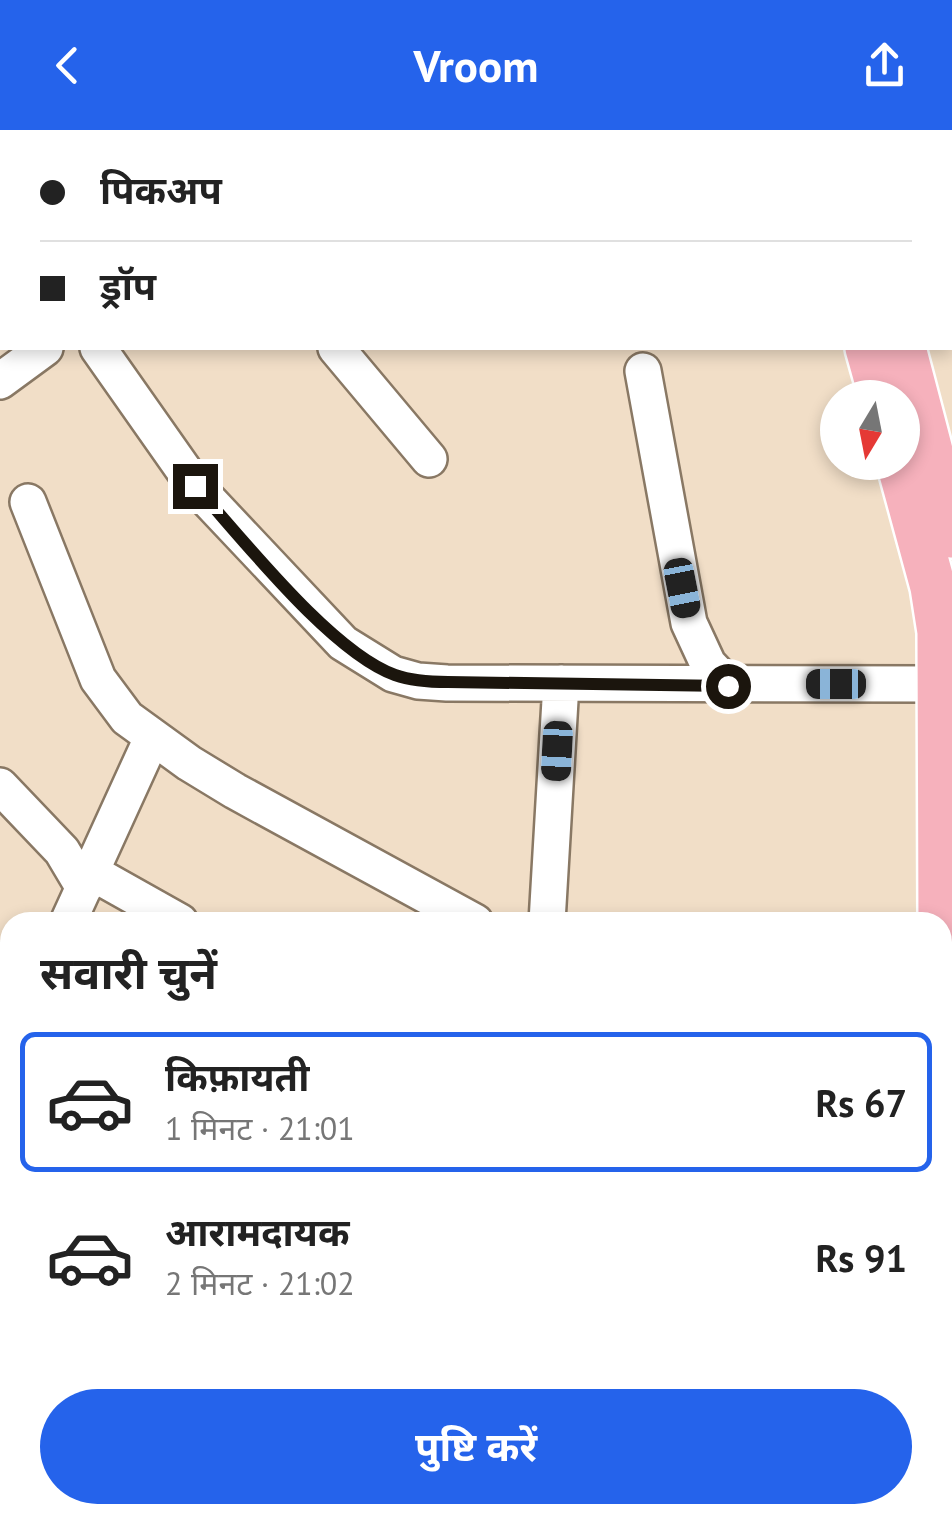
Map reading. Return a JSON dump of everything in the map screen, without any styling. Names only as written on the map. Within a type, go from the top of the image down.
[{"type":"main road","points":[[869,350],[877,380]]},
{"type":"main road","points":[[903,350],[952,535]]},
{"type":"main road","points":[[904,480],[933,587],[940,632],[941,912]]},
{"type":"street","points":[[0,382],[42,350]]},
{"type":"street","points":[[99,350],[195,486],[343,644],[383,669],[418,681],[728,686],[942,684]]},
{"type":"street","points":[[338,350],[428,459]]},
{"type":"street","points":[[643,371],[689,623],[708,664],[728,686]]},
{"type":"street","points":[[28,502],[98,678],[127,718],[235,791],[457,912]]},
{"type":"street","points":[[548,912],[562,683]]},
{"type":"street","points":[[73,912],[152,738]]},
{"type":"street","points":[[0,786],[88,880],[158,912]]},
{"type":"route","points":[[195,486],[343,644],[394,674],[418,681],[728,686]]}]
